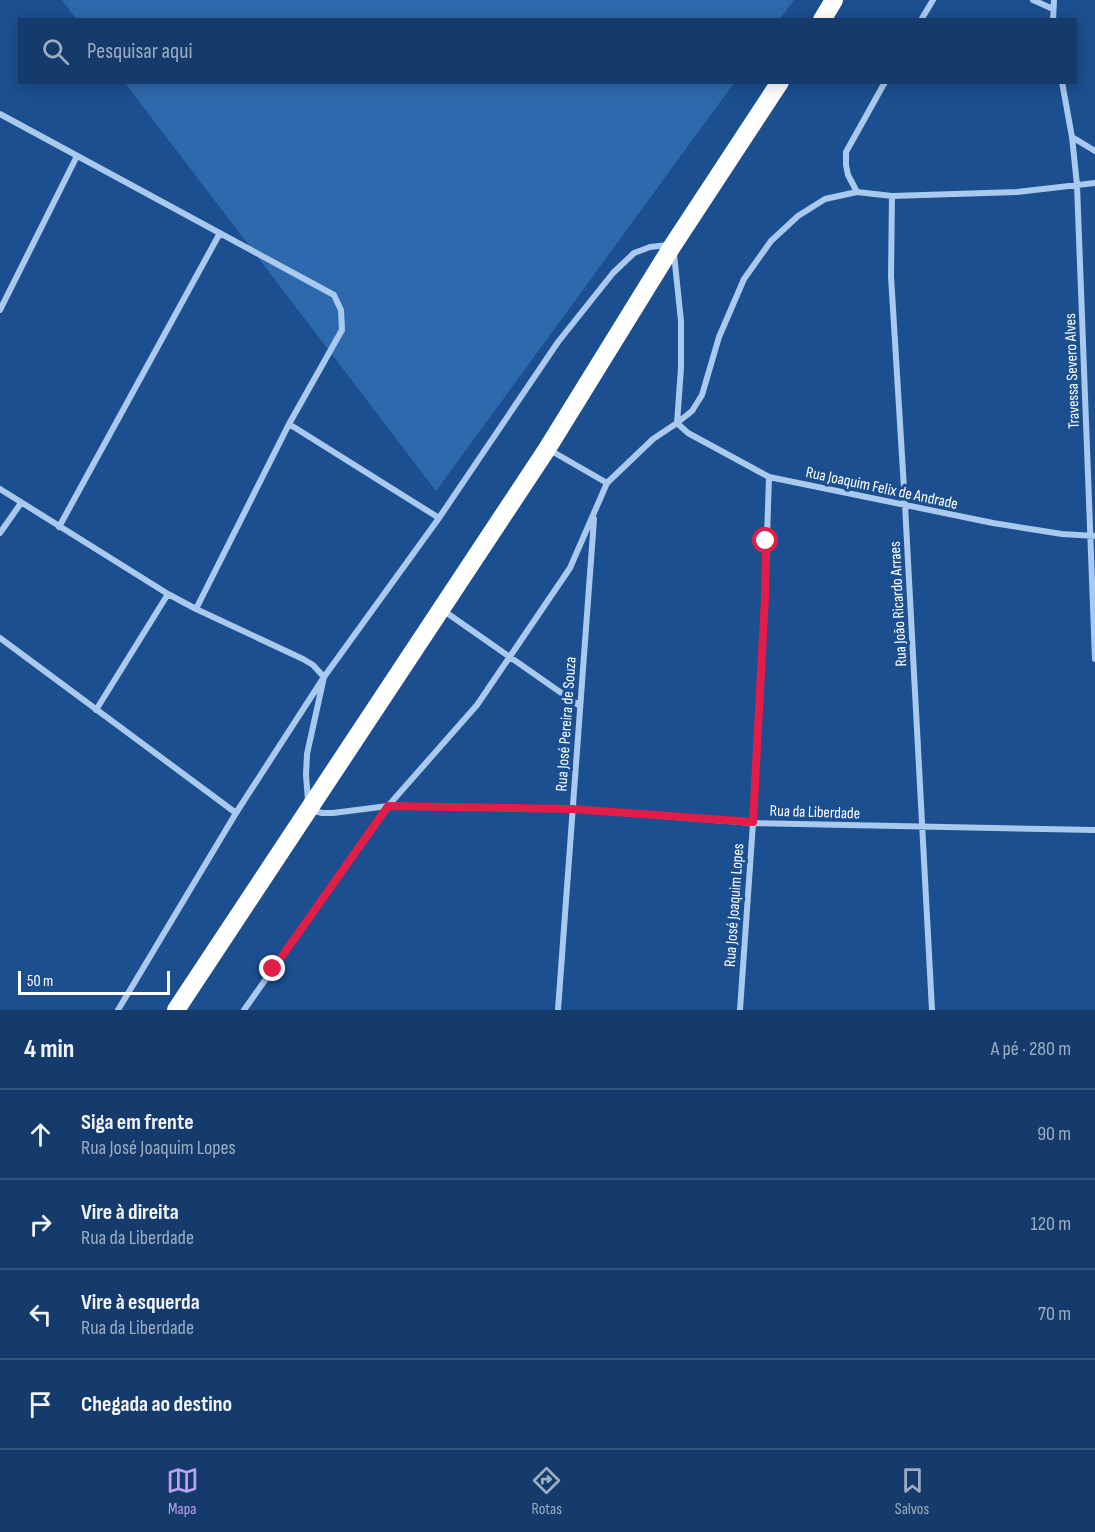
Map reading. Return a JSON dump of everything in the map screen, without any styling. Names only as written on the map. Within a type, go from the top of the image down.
[{"type":"highway","points":[[823,18],[834,0]]},
{"type":"highway","points":[[176,1010],[547,449],[673,245],[779,84]]},
{"type":"street","points":[[922,18],[933,0]]},
{"type":"street","points":[[1034,0],[1053,9]]},
{"type":"street","points":[[1053,18],[1054,0]]},
{"type":"street","points":[[857,192],[848,175],[846,152],[884,84]]},
{"type":"street","name":"Travessa Severo Alves","points":[[1062,84],[1072,137],[1077,185],[1093,536],[1095,659]]},
{"type":"street","points":[[0,114],[334,295],[342,310],[342,330],[289,424],[196,609]]},
{"type":"street","points":[[1072,137],[1095,151]]},
{"type":"street","points":[[0,310],[77,156]]},
{"type":"street","points":[[244,1010],[388,806],[477,705],[570,568],[607,483],[653,439],[692,411],[702,395],[719,337],[744,279],[771,241],[798,216],[825,199],[857,192],[892,196],[1017,192],[1095,183]]},
{"type":"street","name":"Rua João Ricardo Arraes","points":[[892,196],[891,276],[933,1010]]},
{"type":"street","points":[[59,527],[220,233]]},
{"type":"street","points":[[118,1010],[236,813],[324,677],[439,518],[558,342],[613,273],[634,254],[650,247],[673,245],[681,321],[681,368],[677,423]]},
{"type":"street","name":"Rua Joaquim Felix de Andrade","points":[[677,423],[688,433],[769,477],[993,523],[1062,534],[1093,536]]},
{"type":"street","points":[[289,424],[439,518]]},
{"type":"street","points":[[547,449],[607,483]]},
{"type":"street","name":"Rua José Joaquim Lopes","points":[[740,1010],[753,822],[769,477]]},
{"type":"street","points":[[0,489],[168,594],[303,658],[324,677]]},
{"type":"street","points":[[0,532],[21,503]]},
{"type":"street","name":"Rua José Pereira de Souza","points":[[558,1010],[594,513]]},
{"type":"street","points":[[96,710],[168,594]]},
{"type":"street","points":[[441,609],[580,706]]},
{"type":"street","points":[[0,638],[236,813]]},
{"type":"street","points":[[309,809],[307,754],[324,677]]},
{"type":"street","name":"Rua da Liberdade","points":[[309,809],[322,813],[333,813],[388,806],[572,809],[753,822],[1095,830]]},
{"type":"shaded area","points":[[62,0],[794,0],[780,18],[76,18]]},
{"type":"shaded area","points":[[126,84],[733,84],[436,491]]},
{"type":"route","points":[[273,969],[388,806],[572,809],[753,822],[766,541]]}]
